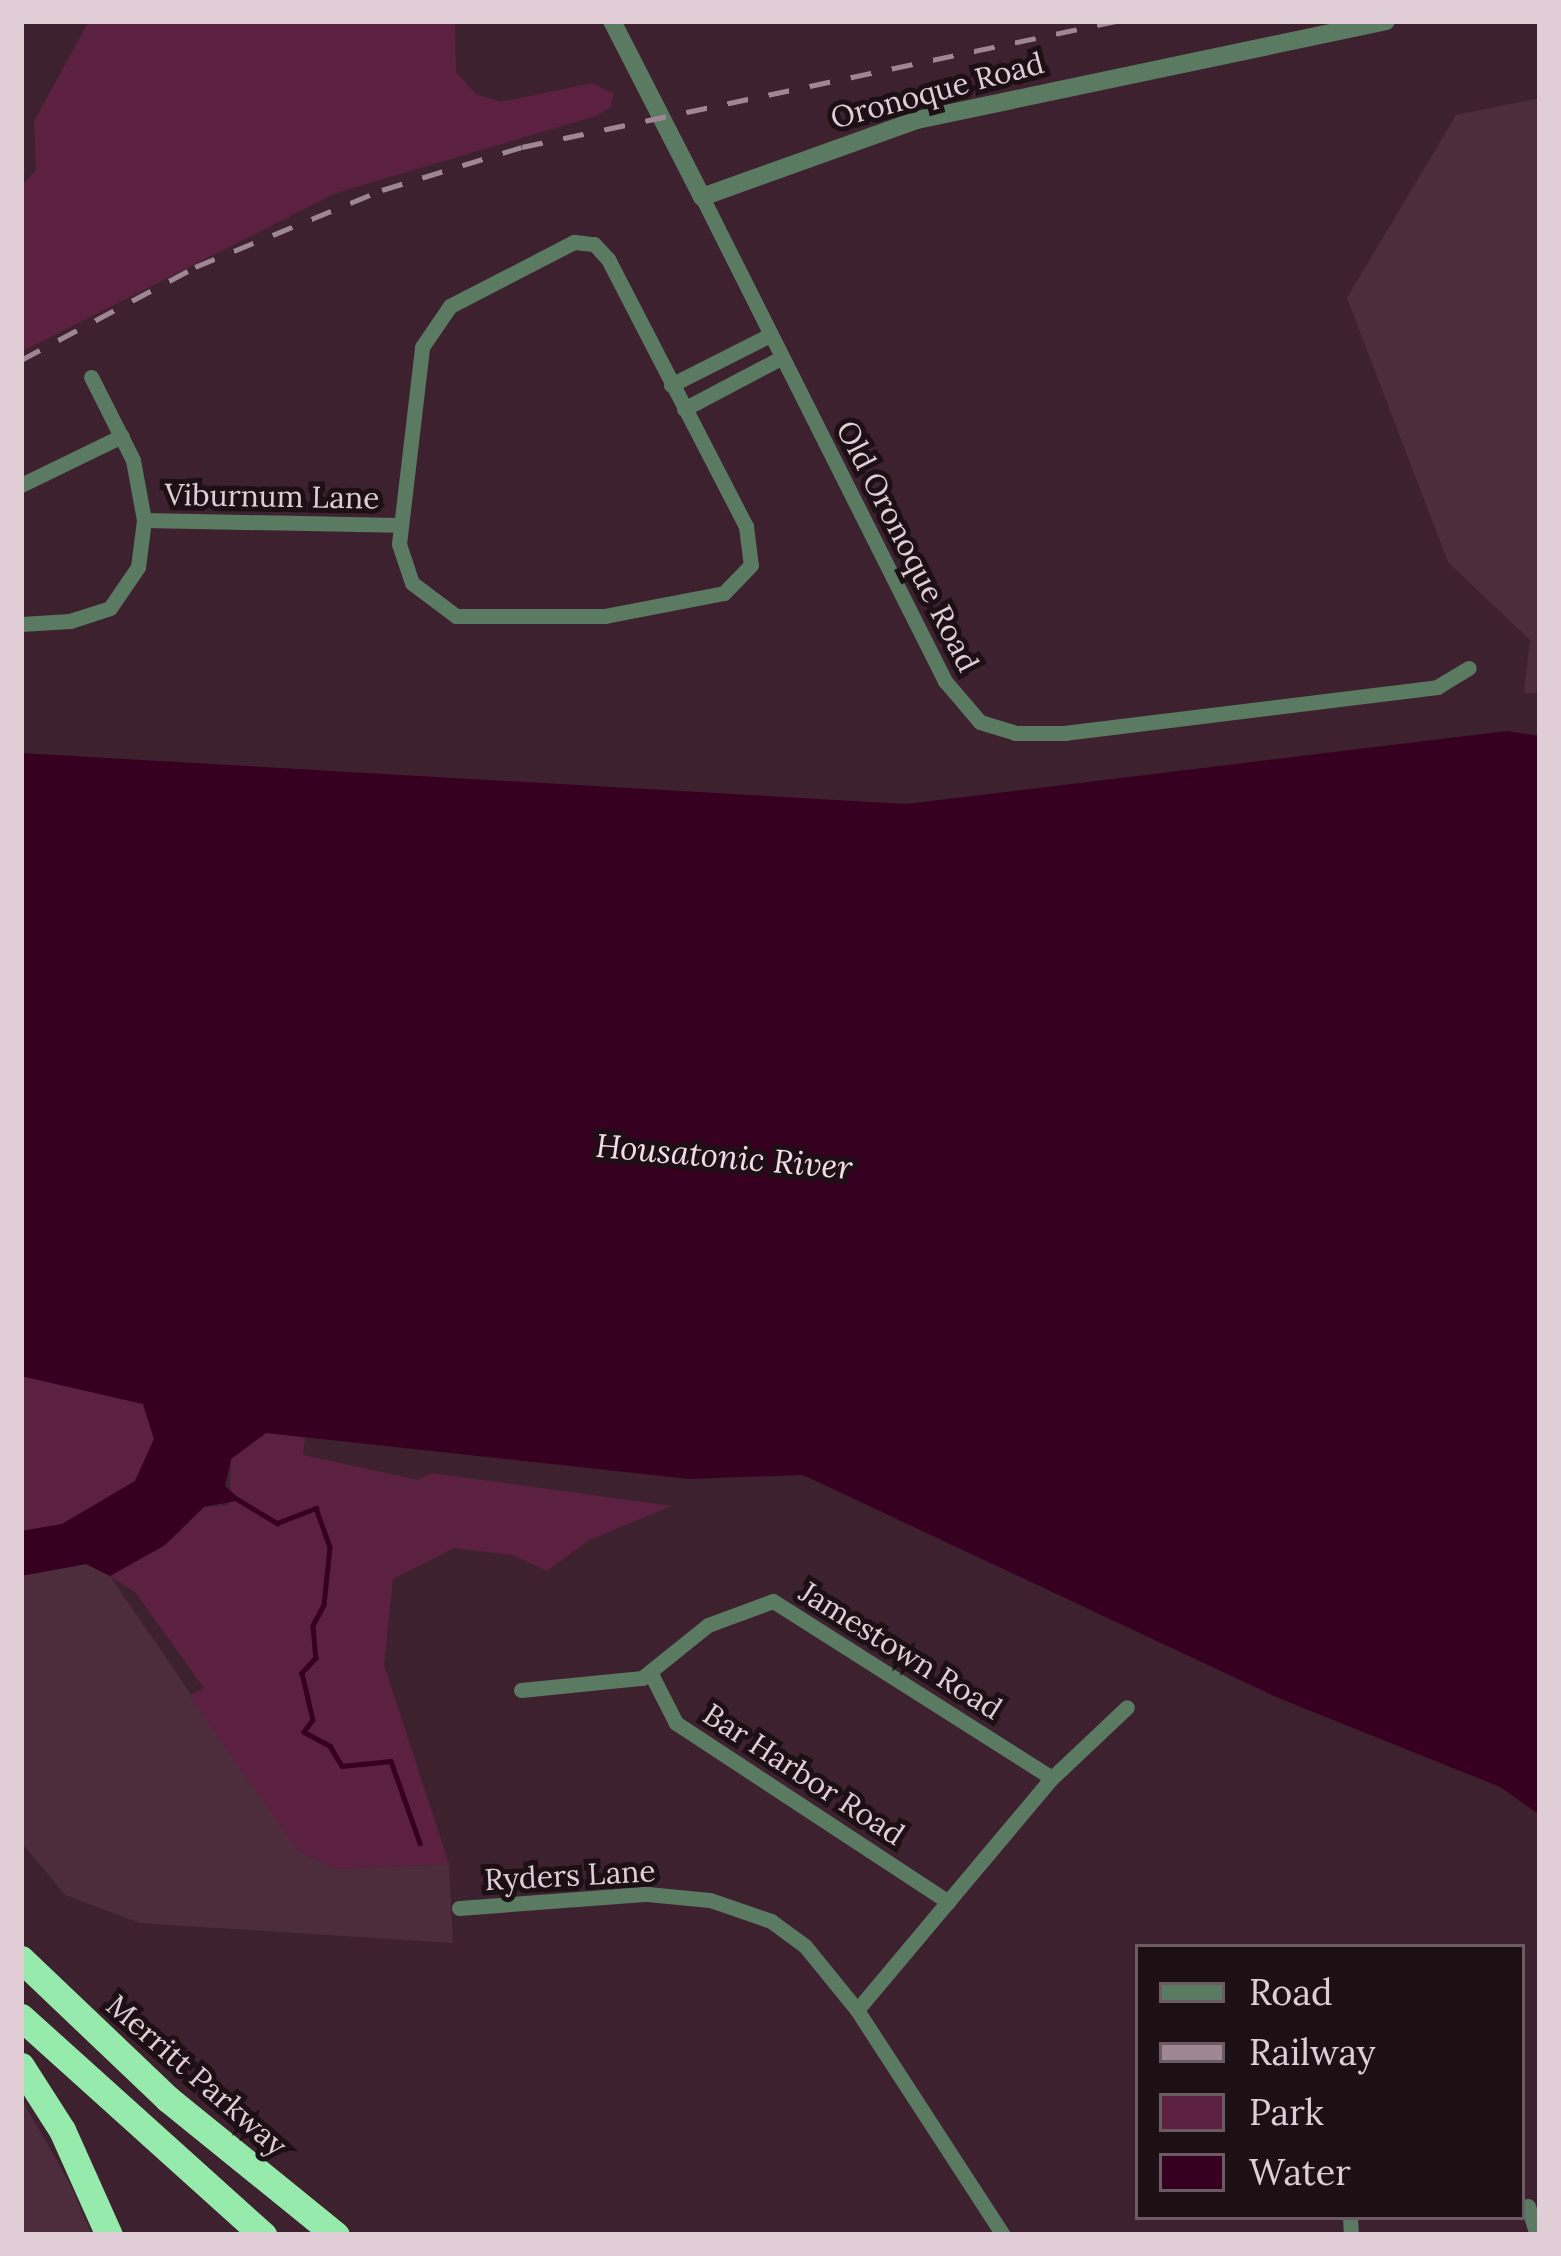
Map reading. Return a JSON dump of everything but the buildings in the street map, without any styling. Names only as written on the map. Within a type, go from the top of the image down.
[{"type":"highway","name":"Merritt Parkway","points":[[21,1958],[168,2099],[336,2235]]},
{"type":"highway","points":[[21,2017],[263,2235]]},
{"type":"highway","points":[[21,2066],[62,2130],[109,2235]]},
{"type":"street","points":[[612,21],[702,197]]},
{"type":"street","name":"Oronoque Road","points":[[702,197],[917,120],[1386,21]]},
{"type":"street","name":"Old Oronoque Road","points":[[702,197],[779,359],[956,700],[997,729],[1064,733],[1405,692],[1450,682],[1469,668]]},
{"type":"street","points":[[574,242],[594,244],[684,409],[753,545],[749,572],[724,593],[578,620],[456,616],[412,583],[398,525],[418,358],[433,325],[463,298],[574,242]]},
{"type":"street","points":[[671,385],[768,336]]},
{"type":"street","points":[[684,409],[779,359]]},
{"type":"street","points":[[21,624],[70,621],[110,608],[133,580],[144,520],[122,436],[91,376]]},
{"type":"street","points":[[21,485],[122,436]]},
{"type":"street","name":"Viburnum Lane","points":[[144,520],[398,525]]},
{"type":"street","name":"Jamestown Road","points":[[651,1674],[707,1625],[773,1601],[1052,1778]]},
{"type":"street","points":[[521,1690],[651,1674]]},
{"type":"street","name":"Bar Harbor Road","points":[[651,1674],[676,1723],[948,1902]]},
{"type":"street","points":[[857,2010],[1052,1778],[1126,1706]]},
{"type":"street","name":"Ryders Lane","points":[[459,1908],[647,1894],[742,1908],[805,1946],[857,2010],[1003,2235]]},
{"type":"street","points":[[1528,2206],[1537,2235]]},
{"type":"shaded area","points":[[1540,98],[1540,693],[1524,693],[1530,640],[1448,562],[1347,298],[1456,115]]},
{"type":"shaded area","points":[[86,1564],[110,1576],[298,1851],[337,1869],[449,1864],[453,1943],[140,1923],[65,1895],[21,1842],[21,1576]]},
{"type":"shaded area","points":[[21,2098],[70,2184],[92,2235],[21,2235]]},
{"type":"green space","points":[[89,21],[455,21],[456,72],[476,94],[501,102],[592,83],[614,94],[610,108],[596,116],[336,193],[21,352],[21,186],[36,170],[34,121]]},
{"type":"green space","points":[[21,1376],[143,1404],[154,1439],[135,1481],[62,1524],[31,1531],[21,1531]]},
{"type":"green space","points":[[266,1433],[305,1437],[303,1455],[418,1480],[432,1473],[672,1506],[589,1540],[547,1571],[513,1555],[454,1548],[393,1579],[384,1665],[449,1864],[337,1869],[298,1851],[189,1696],[204,1688],[135,1592],[110,1576],[165,1545],[204,1507],[229,1505],[231,1459]]},
{"type":"water","name":"Housatonic River","points":[[1507,731],[1540,736],[1540,1815],[1500,1787],[1276,1697],[803,1475],[689,1479],[266,1433],[231,1459],[225,1486],[241,1500],[204,1507],[165,1545],[110,1576],[86,1564],[21,1576],[21,1531],[62,1524],[135,1481],[154,1439],[143,1404],[21,1376],[21,753],[906,804]]},
{"type":"waterway","points":[[237,1499],[277,1523],[316,1508],[330,1547],[324,1605],[313,1626],[316,1658],[302,1673],[313,1720],[304,1732],[330,1746],[342,1766],[391,1761],[420,1843]]},
{"type":"railway","points":[[21,360],[195,267],[382,190],[522,147],[1116,21]]}]
